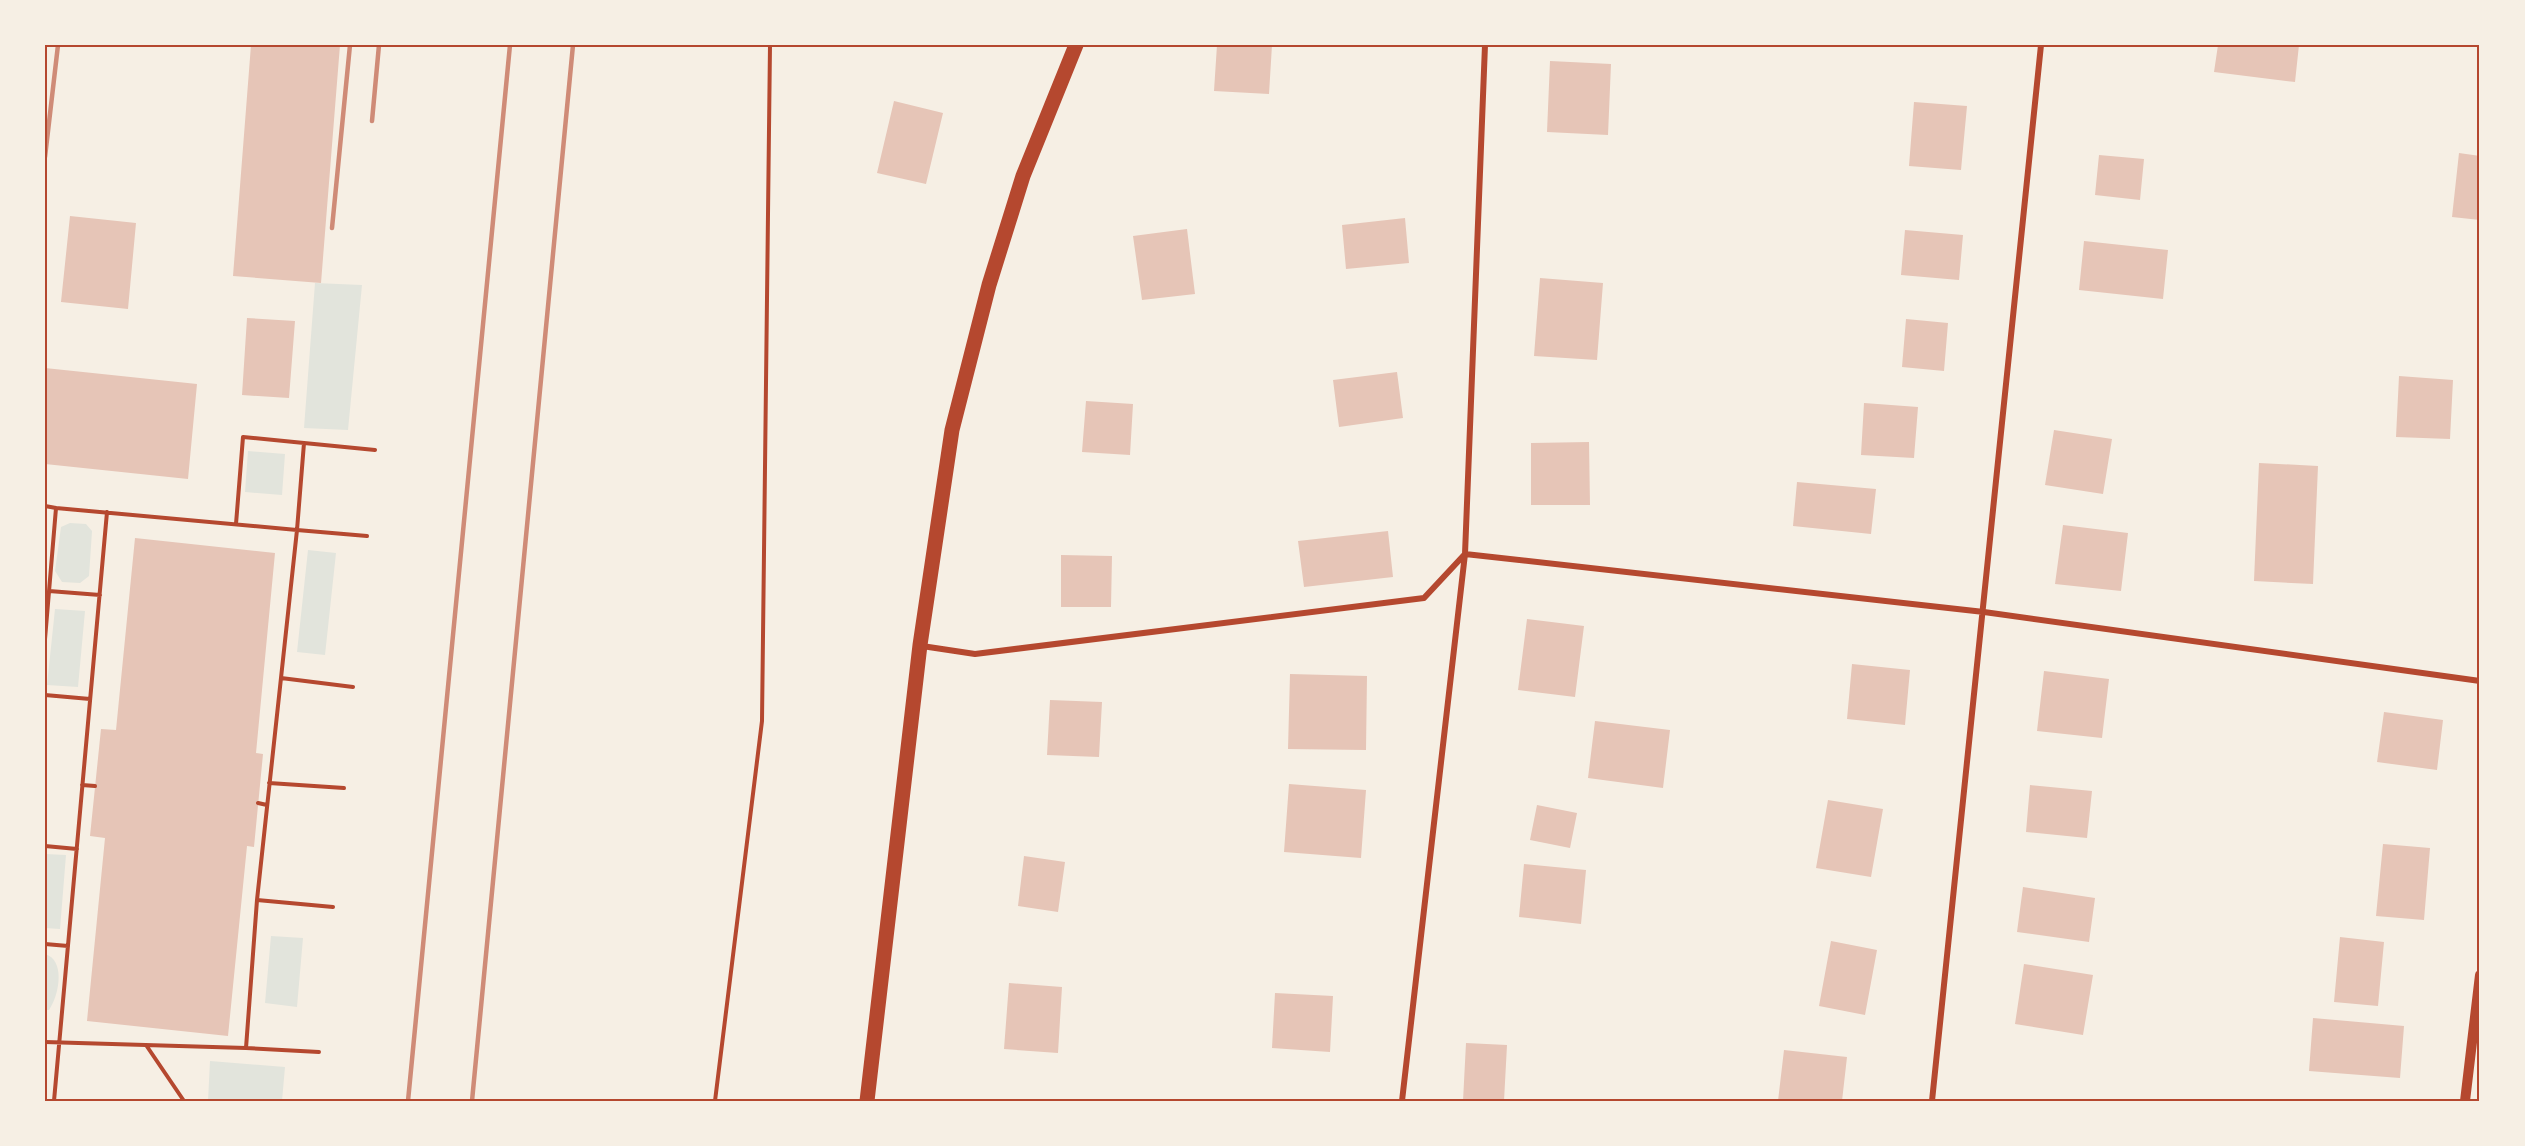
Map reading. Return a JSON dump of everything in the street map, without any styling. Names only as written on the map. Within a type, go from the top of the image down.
[{"type":"main road","points":[[867,1101],[920,645],[952,430],[989,285],[1023,176],[1076,45]]},
{"type":"street","points":[[1401,1101],[1465,554],[1485,45]]},
{"type":"street","points":[[1932,1101],[2041,45]]},
{"type":"street","points":[[920,645],[975,654],[1424,598],[1465,554]]},
{"type":"street","points":[[1465,554],[1984,612],[2480,681]]},
{"type":"street","points":[[2465,1101],[2480,975]]},
{"type":"path","points":[[715,1101],[762,721],[770,45]]},
{"type":"path","points":[[236,524],[243,437],[375,450]]},
{"type":"path","points":[[246,1048],[257,900],[297,530],[304,443]]},
{"type":"path","points":[[45,506],[368,536]]},
{"type":"path","points":[[45,639],[56,508]]},
{"type":"path","points":[[54,1101],[107,512]]},
{"type":"path","points":[[49,591],[100,595]]},
{"type":"path","points":[[281,678],[353,687]]},
{"type":"path","points":[[45,694],[90,699]]},
{"type":"path","points":[[269,783],[344,788]]},
{"type":"path","points":[[82,785],[95,786]]},
{"type":"path","points":[[258,803],[267,804]]},
{"type":"path","points":[[45,846],[77,849]]},
{"type":"path","points":[[257,900],[333,907]]},
{"type":"path","points":[[45,945],[68,946]]},
{"type":"path","points":[[45,1042],[319,1052]]},
{"type":"path","points":[[146,1045],[184,1101]]},
{"type":"shaded area","points":[[315,283],[362,285],[348,430],[304,428]]},
{"type":"shaded area","points":[[248,451],[285,454],[282,495],[245,492]]},
{"type":"shaded area","points":[[70,523],[86,524],[92,531],[89,576],[80,583],[62,582],[55,571],[61,527]]},
{"type":"shaded area","points":[[308,550],[336,553],[325,655],[297,652]]},
{"type":"shaded area","points":[[55,609],[85,611],[78,687],[47,685]]},
{"type":"shaded area","points":[[45,854],[66,855],[60,929],[45,928]]},
{"type":"shaded area","points":[[271,936],[303,938],[297,1007],[265,1003]]},
{"type":"shaded area","points":[[45,954],[56,963],[59,979],[56,996],[49,1010],[45,1010]]},
{"type":"shaded area","points":[[210,1061],[285,1067],[282,1101],[208,1101]]},
{"type":"building","points":[[251,45],[340,45],[321,283],[233,276]]},
{"type":"building","points":[[1217,45],[1272,45],[1269,94],[1214,91]]},
{"type":"building","points":[[2218,45],[2299,45],[2295,82],[2214,72]]},
{"type":"building","points":[[1550,61],[1611,64],[1608,135],[1547,132]]},
{"type":"building","points":[[894,101],[943,113],[926,184],[877,173]]},
{"type":"building","points":[[1914,102],[1967,106],[1961,170],[1909,166]]},
{"type":"building","points":[[2459,153],[2480,156],[2480,220],[2452,217]]},
{"type":"building","points":[[2099,155],[2144,159],[2140,200],[2095,195]]},
{"type":"building","points":[[70,216],[136,223],[128,309],[61,302]]},
{"type":"building","points":[[1405,218],[1409,263],[1346,269],[1342,225]]},
{"type":"building","points":[[1187,229],[1195,294],[1142,300],[1133,236]]},
{"type":"building","points":[[1905,230],[1963,235],[1959,280],[1901,275]]},
{"type":"building","points":[[2084,241],[2168,250],[2163,299],[2079,290]]},
{"type":"building","points":[[1540,278],[1603,283],[1597,360],[1534,356]]},
{"type":"building","points":[[247,318],[295,321],[289,398],[242,395]]},
{"type":"building","points":[[1906,319],[1948,323],[1944,371],[1902,367]]},
{"type":"building","points":[[45,368],[197,384],[188,479],[45,464]]},
{"type":"building","points":[[1397,372],[1403,418],[1339,427],[1333,380]]},
{"type":"building","points":[[2399,376],[2453,380],[2450,439],[2396,437]]},
{"type":"building","points":[[1086,401],[1133,404],[1130,455],[1082,452]]},
{"type":"building","points":[[1864,403],[1918,407],[1914,458],[1861,455]]},
{"type":"building","points":[[2054,430],[2112,439],[2103,494],[2045,485]]},
{"type":"building","points":[[1589,442],[1590,505],[1531,505],[1531,443]]},
{"type":"building","points":[[2259,463],[2318,466],[2313,584],[2254,581]]},
{"type":"building","points":[[1797,482],[1876,489],[1871,534],[1793,526]]},
{"type":"building","points":[[2063,525],[2128,533],[2121,591],[2055,584]]},
{"type":"building","points":[[1388,531],[1393,577],[1304,587],[1298,541]]},
{"type":"building","points":[[135,538],[275,553],[256,753],[263,754],[254,847],[247,846],[228,1036],[87,1021],[105,838],[90,836],[101,729],[116,730]]},
{"type":"building","points":[[1061,555],[1112,556],[1111,607],[1061,607]]},
{"type":"building","points":[[1527,619],[1584,626],[1575,697],[1518,690]]},
{"type":"building","points":[[1852,664],[1910,670],[1905,725],[1847,719]]},
{"type":"building","points":[[2044,671],[2109,679],[2102,738],[2037,731]]},
{"type":"building","points":[[1290,674],[1367,676],[1366,750],[1288,749]]},
{"type":"building","points":[[1050,700],[1102,702],[1099,757],[1047,755]]},
{"type":"building","points":[[2384,712],[2443,720],[2437,770],[2377,762]]},
{"type":"building","points":[[1595,721],[1670,730],[1663,788],[1588,778]]},
{"type":"building","points":[[1289,784],[1366,790],[1361,858],[1284,852]]},
{"type":"building","points":[[2030,785],[2092,791],[2087,838],[2026,832]]},
{"type":"building","points":[[1828,800],[1883,809],[1871,877],[1816,868]]},
{"type":"building","points":[[1537,805],[1577,813],[1570,848],[1530,840]]},
{"type":"building","points":[[2383,844],[2430,848],[2424,920],[2376,916]]},
{"type":"building","points":[[1024,856],[1065,862],[1058,912],[1018,906]]},
{"type":"building","points":[[1524,864],[1586,870],[1581,924],[1519,917]]},
{"type":"building","points":[[2023,887],[2095,898],[2089,942],[2017,932]]},
{"type":"building","points":[[2340,937],[2384,942],[2378,1006],[2334,1002]]},
{"type":"building","points":[[1831,941],[1877,950],[1865,1015],[1819,1006]]},
{"type":"building","points":[[2024,964],[2093,975],[2083,1035],[2015,1024]]},
{"type":"building","points":[[1009,983],[1062,987],[1058,1053],[1004,1049]]},
{"type":"building","points":[[1275,993],[1333,996],[1330,1052],[1272,1048]]},
{"type":"building","points":[[2313,1018],[2404,1026],[2400,1078],[2309,1071]]},
{"type":"building","points":[[1466,1043],[1507,1045],[1504,1101],[1463,1101]]},
{"type":"building","points":[[1784,1050],[1847,1057],[1842,1101],[1778,1101]]},
{"type":"railway","points":[[45,157],[58,45]]},
{"type":"railway","points":[[332,228],[350,45]]},
{"type":"railway","points":[[372,121],[379,45]]},
{"type":"railway","points":[[408,1101],[510,45]]},
{"type":"railway","points":[[472,1101],[573,45]]}]
